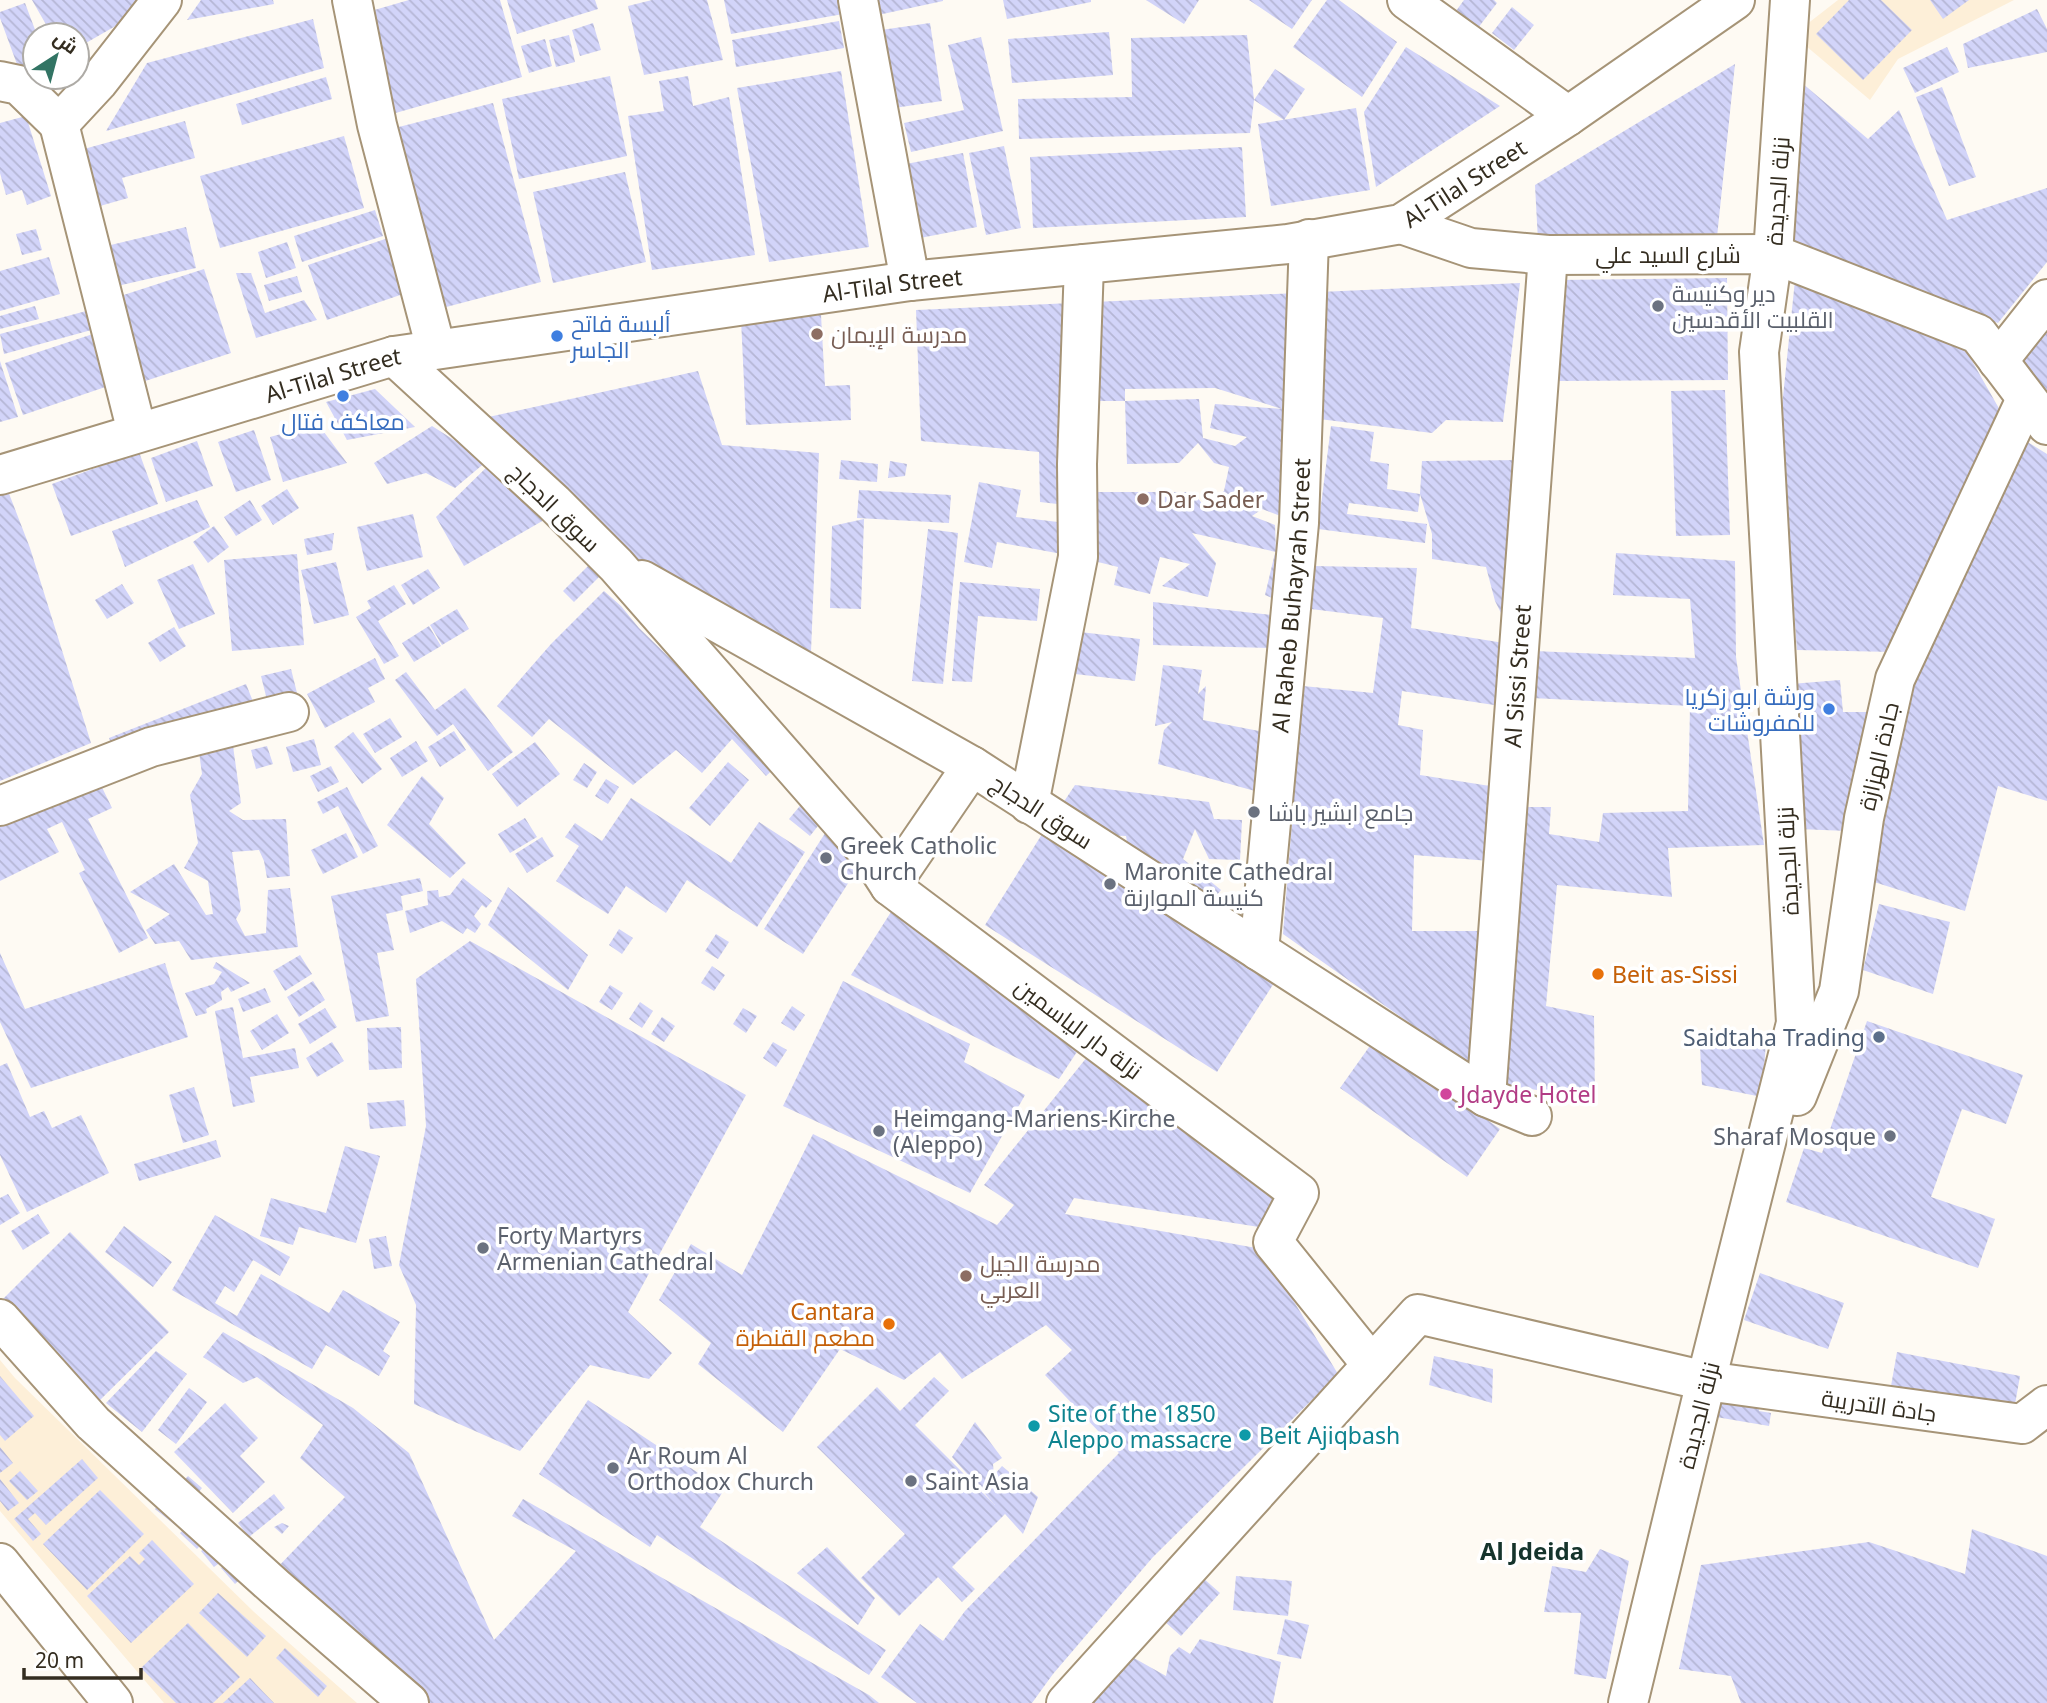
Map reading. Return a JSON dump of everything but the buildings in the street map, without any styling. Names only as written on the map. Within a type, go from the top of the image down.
[{"type":"street","points":[[59,124],[98,82],[162,0]]},
{"type":"street","points":[[352,0],[377,125],[436,349]]},
{"type":"street","points":[[858,0],[910,281]]},
{"type":"street","points":[[1407,0],[1568,116]]},
{"type":"street","name":"Al-Tilal Street","points":[[0,475],[394,356],[910,281],[1288,244],[1401,224],[1568,116],[1734,0]]},
{"type":"street","name":"نزلة الجديدة","points":[[1628,1703],[1796,1023],[1759,352],[1773,254],[1790,0]]},
{"type":"street","points":[[0,81],[19,85],[59,124],[136,432]]},
{"type":"street","name":"شارع السيد علي","points":[[1401,224],[1471,248],[1548,255],[1773,254],[1979,334],[2036,412]]},
{"type":"street","name":"Al Raheb Buhayrah Street","points":[[1259,951],[1299,523],[1309,239]]},
{"type":"street","name":"Al Sissi Street","points":[[1486,1097],[1548,255]]},
{"type":"street","points":[[1029,804],[1078,557],[1077,464],[1084,264]]},
{"type":"street","points":[[1998,361],[2047,299]]},
{"type":"street","name":"سوق الدجاج","points":[[394,356],[554,503],[616,565],[868,852],[890,886],[972,766],[1486,1097],[1532,1116]]},
{"type":"street","name":"جادة الهزازة","points":[[1771,1121],[1800,1093],[1839,991],[1864,818],[1895,679],[2036,412]]},
{"type":"street","points":[[616,565],[972,766]]},
{"type":"street","points":[[0,806],[151,747],[289,712]]},
{"type":"street","name":"نزلة دار الياسمين","points":[[890,886],[1299,1194],[1273,1242],[1372,1365]]},
{"type":"street","name":"جادة التدريبة","points":[[1372,1365],[1418,1314],[1706,1381],[2022,1424],[2047,1405]]},
{"type":"street","points":[[0,1319],[93,1423],[409,1703]]},
{"type":"street","points":[[1066,1703],[1372,1365]]},
{"type":"street","points":[[0,1563],[113,1703]]},
{"type":"shaded area","points":[[1838,0],[2014,0],[1898,59],[1870,100],[1793,35]]},
{"type":"shaded area","points":[[0,1360],[15,1378],[253,1611],[357,1703],[164,1703],[0,1511]]},
{"type":"place","name":"دير وكنيسة القلبيت الأقدسين","points":[[1658,306]]},
{"type":"place","name":"مدرسة الإيمان","points":[[817,334]]},
{"type":"place","name":"ألبسة فاتح الجاسر","points":[[557,336]]},
{"type":"place","name":"معاكف فتال","points":[[343,396]]},
{"type":"place","name":"Dar Sader","points":[[1143,499]]},
{"type":"place","name":"ورشة ابو زكريا للمفروشات","points":[[1829,709]]},
{"type":"place","name":"جامع ابشير باشا","points":[[1254,812]]},
{"type":"place","name":"Greek Catholic Church","points":[[826,858]]},
{"type":"place","name":"Maronite Cathedral كنيسة الموارنة","points":[[1110,884]]},
{"type":"place","name":"Beit as-Sissi","points":[[1598,974]]},
{"type":"place","name":"Saidtaha Trading","points":[[1879,1037]]},
{"type":"place","name":"Jdayde Hotel","points":[[1446,1094]]},
{"type":"place","name":"Heimgang-Mariens-Kirche (Aleppo)","points":[[879,1131]]},
{"type":"place","name":"Sharaf Mosque","points":[[1890,1136]]},
{"type":"place","name":"Forty Martyrs Armenian Cathedral","points":[[483,1248]]},
{"type":"place","name":"مدرسة الجيل العربي","points":[[966,1276]]},
{"type":"place","name":"Cantara مطعم القنطرة","points":[[889,1324]]},
{"type":"place","name":"Site of the 1850 Aleppo massacre","points":[[1034,1426]]},
{"type":"place","name":"Beit Ajiqbash","points":[[1245,1435]]},
{"type":"place","name":"Ar Roum Al Orthodox Church","points":[[613,1468]]},
{"type":"place","name":"Saint Asia","points":[[911,1481]]},
{"type":"district","name":"Al Jdeida","points":[[1532,1550]]}]
